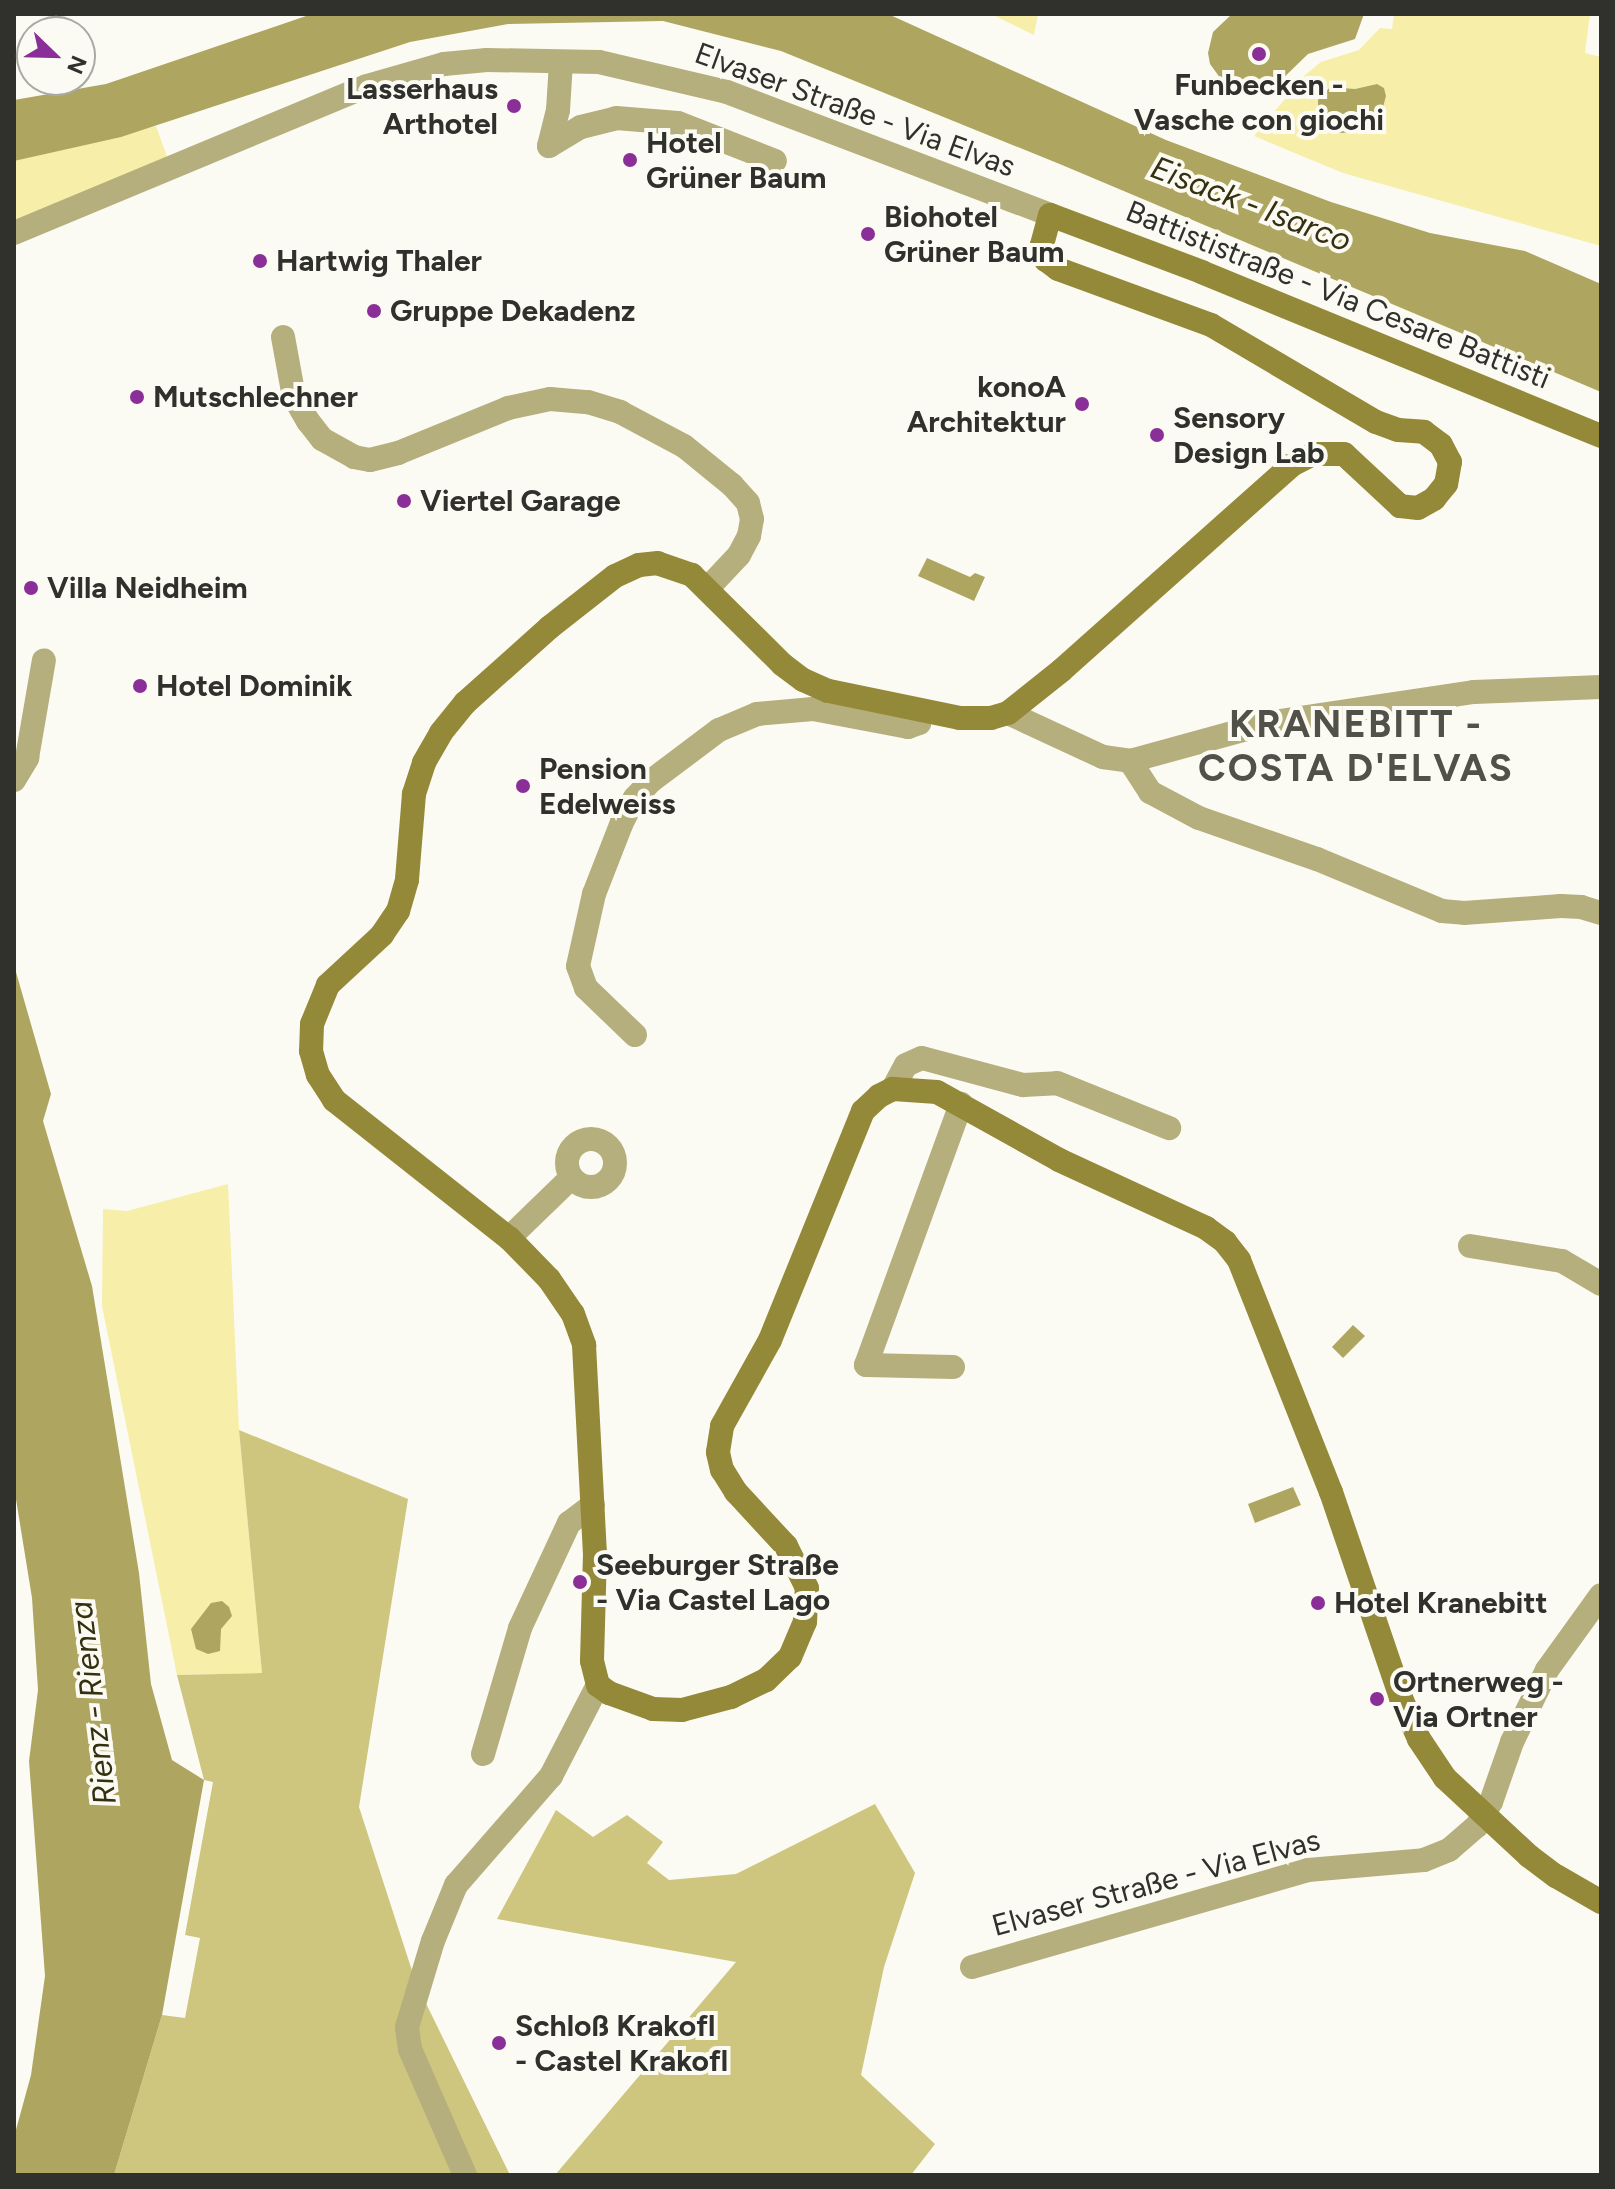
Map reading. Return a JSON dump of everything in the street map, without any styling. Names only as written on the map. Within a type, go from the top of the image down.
[{"type":"street","name":"Elvaser Straße - Via Elvas","points":[[14,233],[404,72],[487,60],[628,66],[727,92],[1050,215]]},
{"type":"street","points":[[561,62],[558,110],[549,146],[581,127],[616,118],[678,123],[775,161]]},
{"type":"street","points":[[465,2175],[410,2049],[407,2027],[433,1941],[456,1885],[551,1776],[598,1685],[592,1661],[593,1505],[584,1345],[573,1314],[549,1279],[509,1238],[334,1100],[318,1075],[311,1051],[315,1014],[328,985],[382,935],[398,911],[407,880],[414,794],[424,763],[441,733],[465,703],[550,627],[615,576],[639,565],[658,563],[692,575],[782,664],[803,680],[828,691],[922,711],[978,719],[1008,713],[1062,670],[1293,464],[1313,454],[1344,454],[1400,506],[1418,508],[1434,499],[1446,484],[1450,462],[1441,445],[1424,432],[1398,430],[1376,422],[1211,325],[1058,269],[1046,260],[1042,245],[1050,215]]},
{"type":"street","name":"Battististraße - Via Cesare Battisti","points":[[1050,215],[1213,276],[1601,436]]},
{"type":"street","points":[[283,337],[294,397],[308,421],[322,439],[339,450],[370,460],[398,453],[508,408],[550,399],[588,402],[620,412],[684,446],[732,485],[748,503],[752,519],[749,536],[739,555],[708,588]]},
{"type":"street","points":[[14,780],[27,758],[44,660]]},
{"type":"street","points":[[1008,713],[1103,757],[1130,761],[1273,722],[1474,692],[1601,687]]},
{"type":"street","points":[[635,1035],[586,988],[578,966],[594,894],[635,798],[651,781],[719,730],[757,714],[813,709],[908,727],[919,723],[922,711]]},
{"type":"street","points":[[1130,761],[1150,792],[1199,818],[1317,859],[1442,911],[1464,913],[1561,906],[1581,907],[1601,913]]},
{"type":"street","points":[[893,1089],[906,1065],[922,1058],[1023,1085],[1057,1083],[1169,1128]]},
{"type":"street","points":[[598,1685],[626,1701],[653,1709],[682,1710],[731,1697],[766,1680],[790,1657],[805,1622],[807,1588],[786,1546],[736,1492],[722,1470],[718,1452],[722,1426],[770,1340],[863,1111],[879,1096],[893,1089],[937,1092],[1059,1160],[1206,1228],[1225,1242],[1239,1260],[1331,1492],[1401,1698],[1419,1739],[1445,1778],[1484,1814],[1556,1876],[1601,1902]]},
{"type":"street","points":[[953,1367],[866,1365],[961,1104]]},
{"type":"street","points":[[509,1238],[571,1178]]},
{"type":"street","points":[[1470,1246],[1562,1261],[1601,1284]]},
{"type":"street","points":[[483,1754],[520,1628],[569,1523],[593,1505]]},
{"type":"street","points":[[1484,1814],[1512,1742],[1547,1670],[1601,1595]]},
{"type":"street","name":"Elvaser Straße - Via Elvas","points":[[972,1967],[1308,1870],[1424,1860],[1467,1838],[1484,1814]]},
{"type":"shaded area","points":[[991,14],[1038,14],[1034,35]]},
{"type":"shaded area","points":[[1394,14],[1590,14],[1585,53],[1601,57],[1601,246],[1343,173],[1254,136],[1305,75],[1321,62],[1359,50],[1380,28],[1392,29]],"holes":[[[1377,84],[1384,88],[1386,96],[1376,117],[1360,131],[1340,133],[1322,92],[1330,87],[1355,89]]]},
{"type":"shaded area","points":[[156,126],[170,165],[14,224],[14,161]]},
{"type":"shaded area","points":[[228,1184],[239,1430],[262,1673],[177,1675],[102,1306],[103,1209],[127,1211]]},
{"type":"shaded area","points":[[239,1430],[408,1499],[359,1807],[416,1983],[510,2175],[114,2175],[162,2015],[185,2018],[200,1938],[185,1935],[213,1782],[204,1780],[177,1675],[262,1673]]},
{"type":"shaded area","points":[[875,1804],[915,1873],[884,1967],[861,2075],[935,2144],[911,2175],[555,2175],[736,1962],[497,1919],[556,1810],[593,1837],[627,1815],[663,1842],[647,1863],[669,1880],[736,1874]]},
{"type":"water","name":"Eisack - Isarco","points":[[312,14],[888,14],[1166,140],[1331,202],[1430,233],[1525,251],[1601,284],[1601,392],[1062,165],[781,51],[663,21],[508,24],[410,42],[121,137],[14,161],[14,100],[37,96],[96,96],[96,86]]},
{"type":"water","name":"Funbecken - Vasche con giochi","points":[[1232,14],[1364,14],[1355,39],[1308,54],[1273,88],[1252,93],[1226,86],[1210,64],[1208,53],[1213,32]]},
{"type":"water","points":[[1377,84],[1384,88],[1386,96],[1383,107],[1360,132],[1340,133],[1318,120],[1318,100],[1330,87],[1355,89]]},
{"type":"water","points":[[927,558],[970,577],[975,573],[985,577],[974,601],[918,576]]},
{"type":"water","name":"Rienz - Rienza","points":[[14,965],[51,1094],[43,1121],[92,1286],[139,1573],[151,1684],[172,1760],[204,1780],[162,2015],[114,2175],[14,2175],[14,2137],[31,2075],[45,1976],[29,1761],[38,1690],[32,1598],[14,1487]]},
{"type":"water","points":[[1353,1325],[1365,1336],[1343,1358],[1332,1347]]},
{"type":"water","points":[[1293,1487],[1301,1505],[1255,1523],[1248,1504]]},
{"type":"water","points":[[222,1601],[229,1607],[232,1616],[221,1629],[220,1651],[208,1654],[196,1649],[191,1629],[211,1603]]},
{"type":"place","name":"Funbecken - Vasche con giochi","points":[[1259,54]]},
{"type":"place","name":"Lasserhaus Arthotel","points":[[514,106]]},
{"type":"place","name":"Hotel Grüner Baum","points":[[630,160]]},
{"type":"place","name":"Biohotel Grüner Baum","points":[[868,234]]},
{"type":"place","name":"Hartwig Thaler","points":[[260,261]]},
{"type":"place","name":"Gruppe Dekadenz","points":[[374,311]]},
{"type":"place","name":"Mutschlechner","points":[[137,397]]},
{"type":"place","name":"konoA Architektur","points":[[1082,404]]},
{"type":"place","name":"Sensory Design Lab","points":[[1157,435]]},
{"type":"place","name":"Viertel Garage","points":[[404,501]]},
{"type":"place","name":"Villa Neidheim","points":[[31,588]]},
{"type":"place","name":"Hotel Dominik","points":[[140,686]]},
{"type":"place","name":"Pension Edelweiss","points":[[523,786]]},
{"type":"place","name":"Seeburger Straße - Via Castel Lago","points":[[580,1582]]},
{"type":"place","name":"Hotel Kranebitt","points":[[1318,1603]]},
{"type":"place","name":"Ortnerweg - Via Ortner","points":[[1377,1699]]},
{"type":"place","name":"Schloß Krakofl - Castel Krakofl","points":[[499,2043]]},
{"type":"district","name":"KRANEBITT - COSTA D'ELVAS","points":[[1356,747]]}]
